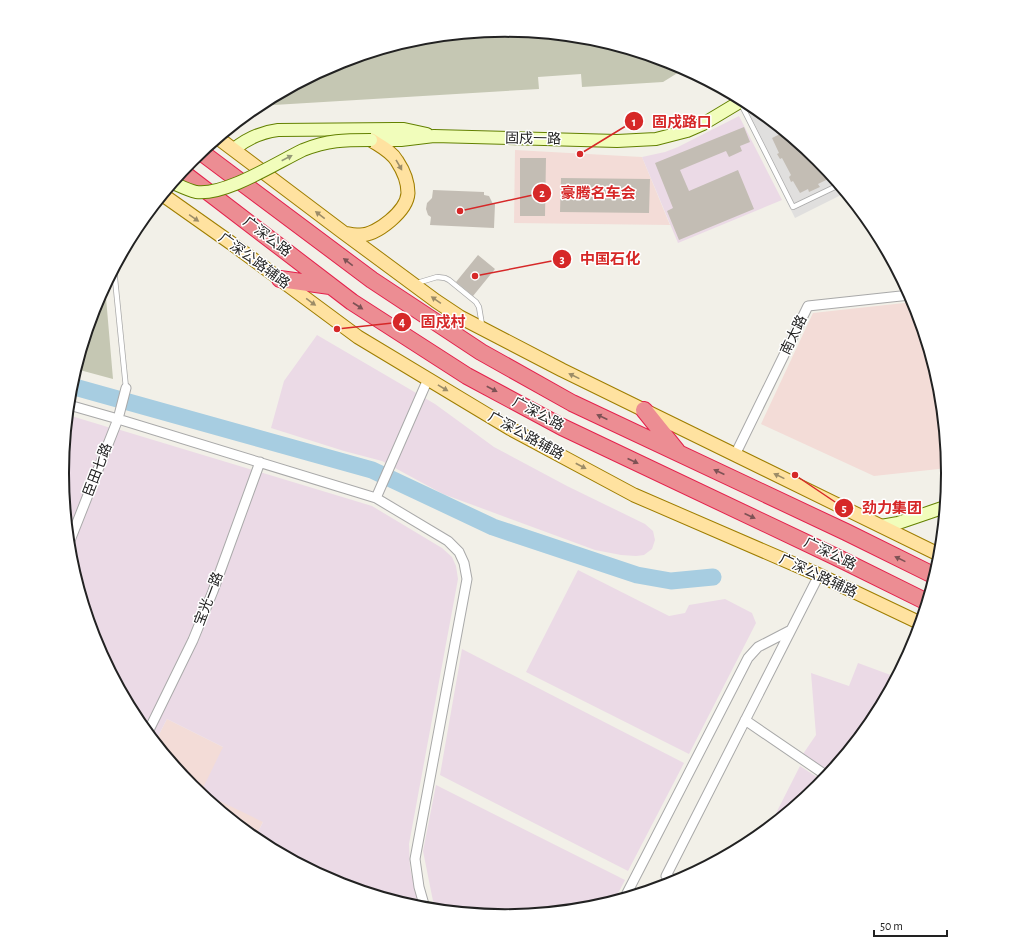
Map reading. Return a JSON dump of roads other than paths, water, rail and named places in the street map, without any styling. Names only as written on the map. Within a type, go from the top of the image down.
[{"type":"highway","name":"广深公路","points":[[206,156],[372,280],[481,352],[572,403],[852,535],[929,574]]},
{"type":"highway","name":"广深公路","points":[[187,176],[352,302],[467,376],[562,427],[922,600]]},
{"type":"highway","points":[[280,279],[332,287]]},
{"type":"highway","points":[[644,410],[679,453]]},
{"type":"main road","points":[[344,233],[361,235],[377,230],[391,220],[402,207],[408,194],[405,174],[397,160],[388,150],[370,140]]},
{"type":"main road","points":[[223,141],[344,233],[454,313],[562,370],[934,552]]},
{"type":"main road","name":"广深公路辅路","points":[[167,198],[358,337],[511,429],[634,495],[819,575],[915,622]]},
{"type":"street","name":"固戍一路","points":[[178,185],[196,192],[212,191],[236,184],[303,150],[333,141],[401,140],[434,136],[617,141],[656,139],[687,132],[737,104]]},
{"type":"street","name":"固戍一路","points":[[234,149],[253,136],[268,131],[278,130],[399,129],[434,136]]},
{"type":"street","name":"南太路","points":[[735,455],[808,306],[903,296]]},
{"type":"street","points":[[376,498],[428,379]]},
{"type":"street","name":"臣田七路","points":[[73,532],[118,419],[126,388]]},
{"type":"street","points":[[74,407],[376,498],[448,541],[459,552],[464,563],[467,579],[415,859],[419,887],[423,901]]},
{"type":"street","name":"宝光一路","points":[[151,727],[193,640],[213,591],[260,462]]},
{"type":"street","points":[[881,526],[898,523],[939,510]]},
{"type":"street","points":[[669,877],[666,876],[819,575]]},
{"type":"street","points":[[628,891],[748,658],[758,647],[791,630]]},
{"type":"street","points":[[745,720],[821,772]]},
{"type":"lane","points":[[746,109],[793,207],[834,187]]},
{"type":"lane","points":[[413,284],[425,282],[437,277],[449,280],[476,302],[479,307],[481,324],[485,330]]},
{"type":"lane","points":[[115,278],[126,388]]},
{"type":"waterway","points":[[77,388],[372,470],[493,527],[637,575],[671,581],[713,577]]},
{"type":"place","name":"固戍路口","points":[[580,154]]},
{"type":"place","name":"豪腾名车会","points":[[460,211]]},
{"type":"place","name":"中国石化","points":[[475,276]]},
{"type":"place","name":"固戍村","points":[[337,329]]},
{"type":"place","name":"劲力集团","points":[[795,475]]}]
